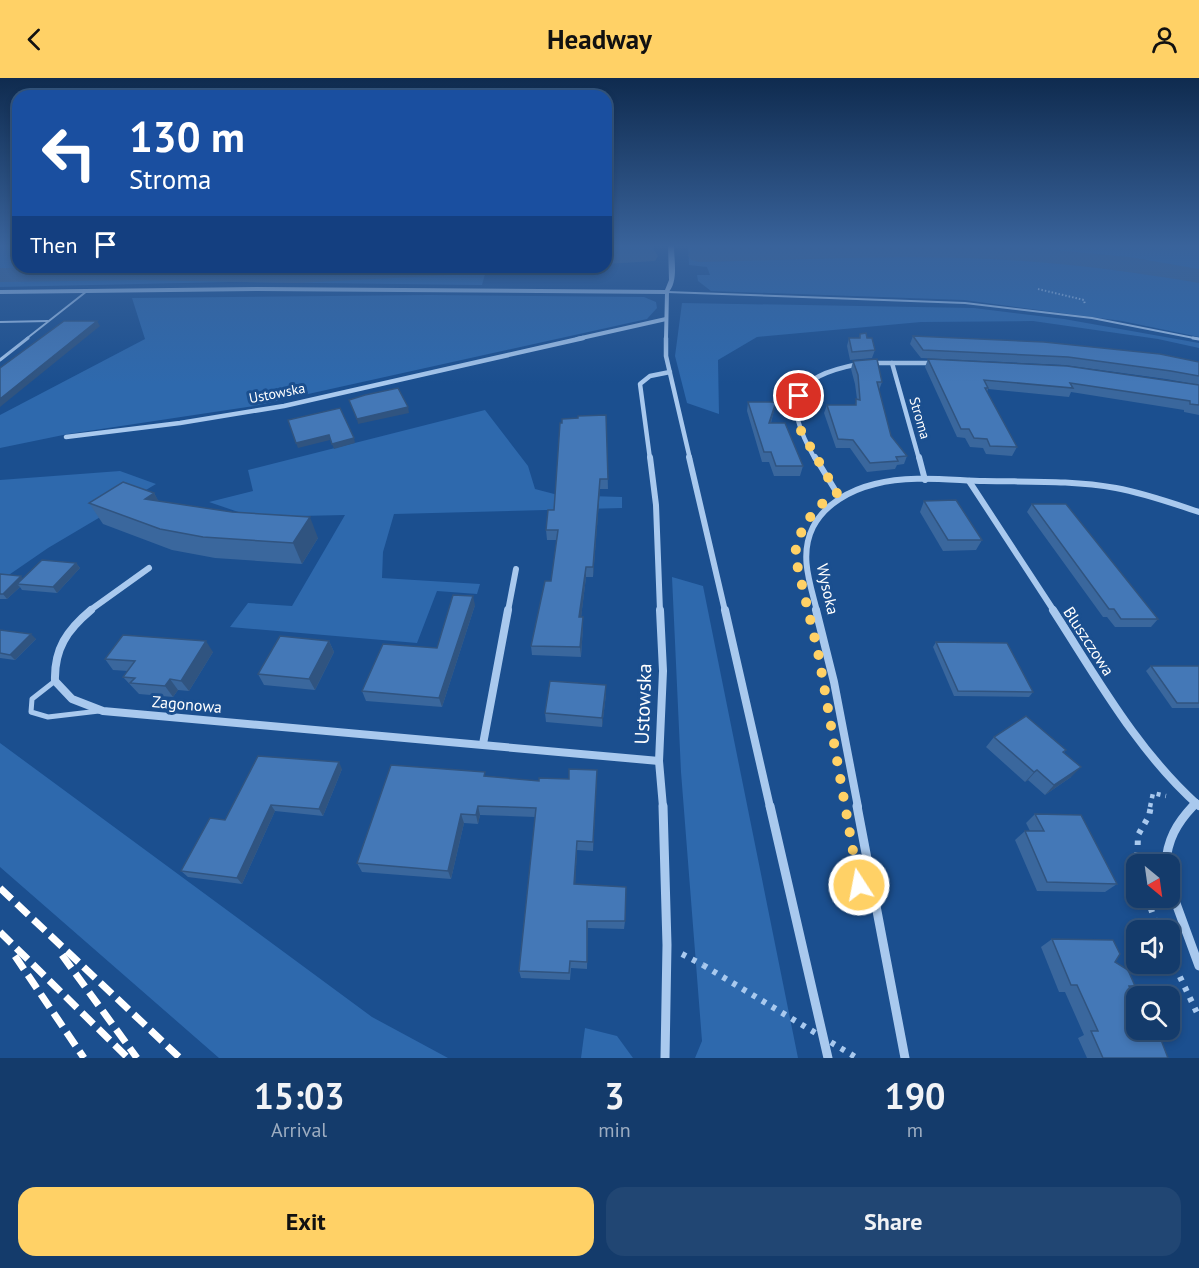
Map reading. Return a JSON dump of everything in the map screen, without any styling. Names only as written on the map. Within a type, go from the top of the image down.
[{"type":"street","points":[[0,292],[23,292]]},
{"type":"street","points":[[632,292],[668,292],[665,350],[828,1058]]},
{"type":"street","name":"Ustowska","points":[[66,437],[180,423],[284,406],[666,319]]},
{"type":"street","name":"Stroma","points":[[892,363],[925,480]]},
{"type":"street","points":[[840,498],[800,429],[796,417],[799,396],[806,385],[827,372],[852,365],[939,363]]},
{"type":"street","name":"Ustowska","points":[[665,1058],[667,945],[665,826],[659,761],[663,671],[656,505],[640,384],[650,376],[670,372]]},
{"type":"street","name":"Wysoka","points":[[905,1058],[834,682],[806,564],[805,552],[813,527],[825,510],[840,498],[872,484],[896,480],[1094,484],[1132,492],[1199,512]]},
{"type":"street","name":"Bluszczowa","points":[[969,481],[1124,718],[1172,782],[1198,805]]},
{"type":"street","points":[[55,681],[54,659],[58,645],[101,602],[149,568]]},
{"type":"street","points":[[483,744],[516,569]]},
{"type":"street","name":"Zagonowa","points":[[55,681],[72,699],[103,711],[659,761]]},
{"type":"street","points":[[1167,854],[1172,831],[1198,805]]},
{"type":"street","points":[[1178,908],[1199,966]]},
{"type":"lane","points":[[0,360],[86,292]]},
{"type":"lane","points":[[668,292],[712,296],[941,301],[1098,319],[1199,339]]},
{"type":"lane","points":[[0,322],[48,321]]},
{"type":"lane","points":[[55,681],[32,699],[31,712],[48,717],[103,711]]},
{"type":"path","points":[[1049,292],[1084,300],[1085,305],[1098,319]]},
{"type":"path","points":[[1137,854],[1138,835],[1149,816],[1154,793],[1198,805]]},
{"type":"path","points":[[703,965],[856,1058]]},
{"type":"path","points":[[1179,974],[1199,1017]]},
{"type":"shaded area","points":[[732,292],[1199,292],[1199,337],[1122,321],[964,300]]},
{"type":"shaded area","points":[[429,295],[644,297],[656,302],[657,308],[647,319],[254,406],[68,434],[0,448],[0,415],[145,339],[132,298]]},
{"type":"shaded area","points":[[682,303],[974,308],[1064,319],[1199,343],[1199,348],[1158,339],[1033,321],[921,322],[757,337],[718,360],[719,414],[687,403],[675,356]]},
{"type":"shaded area","points":[[485,410],[528,466],[535,489],[558,495],[622,497],[622,508],[394,514],[383,552],[382,578],[480,584],[477,594],[437,591],[417,643],[230,627],[248,603],[292,606],[345,515],[253,517],[209,502],[253,491],[248,470]]},
{"type":"shaded area","points":[[120,471],[156,484],[48,548],[0,581],[0,480]]},
{"type":"shaded area","points":[[672,577],[703,586],[798,1058],[695,1058],[702,1041],[681,772]]},
{"type":"shaded area","points":[[0,743],[372,1017],[448,1058],[219,1058],[0,867]]},
{"type":"shaded area","points":[[585,1028],[617,1036],[633,1058],[581,1058]]},
{"type":"building","points":[[64,321],[97,321],[0,399],[0,368]]},
{"type":"building","points":[[866,333],[867,338],[872,338],[875,350],[852,352],[849,338],[860,338],[860,334]]},
{"type":"building","points":[[913,336],[1044,342],[1160,354],[1199,362],[1199,376],[1068,357],[923,350]]},
{"type":"building","points":[[877,359],[882,382],[877,382],[891,436],[907,456],[896,457],[898,461],[870,463],[853,440],[838,439],[827,405],[856,405],[856,399],[860,400],[858,375],[853,361]]},
{"type":"building","points":[[928,359],[1067,366],[1199,385],[1199,405],[1190,404],[1190,401],[1070,383],[1073,388],[984,380],[988,388],[985,388],[1017,447],[990,446],[987,439],[974,438],[969,429],[961,429]]},
{"type":"building","points":[[398,388],[408,407],[357,419],[349,400]]},
{"type":"building","points":[[748,402],[776,402],[769,423],[785,423],[803,466],[776,466],[771,452],[764,452]]},
{"type":"building","points":[[340,408],[354,438],[332,444],[329,435],[296,443],[288,420]]},
{"type":"building","points":[[606,415],[608,479],[600,479],[593,567],[586,567],[579,617],[583,617],[580,647],[531,646],[545,581],[551,581],[558,530],[546,530],[548,510],[554,510],[560,423],[562,419],[578,418],[578,416]]},
{"type":"building","points":[[123,482],[154,493],[145,499],[232,512],[310,517],[293,543],[203,537],[160,529],[89,503]]},
{"type":"building","points":[[956,500],[982,540],[948,540],[924,501]]},
{"type":"building","points":[[1032,504],[1066,504],[1158,619],[1121,619],[1114,609],[1109,609]]},
{"type":"building","points":[[42,560],[76,563],[53,587],[17,584]]},
{"type":"building","points":[[0,574],[21,576],[3,594],[0,594]]},
{"type":"building","points":[[453,595],[473,596],[439,698],[362,691],[383,644],[437,648]]},
{"type":"building","points":[[0,630],[31,634],[10,655],[0,653]]},
{"type":"building","points":[[123,635],[206,641],[181,681],[170,679],[165,686],[130,683],[135,678],[123,677],[135,661],[105,659]]},
{"type":"building","points":[[280,636],[329,641],[309,679],[258,674]]},
{"type":"building","points":[[936,642],[1007,643],[1033,692],[958,691]]},
{"type":"building","points":[[1151,666],[1199,666],[1199,703],[1177,703]]},
{"type":"building","points":[[550,681],[606,685],[602,718],[545,713]]},
{"type":"building","points":[[1026,716],[1066,750],[1063,752],[1081,767],[1054,785],[1037,770],[1034,772],[994,737]]},
{"type":"building","points":[[258,756],[339,762],[319,809],[271,805],[237,878],[181,871],[210,818],[225,820]]},
{"type":"building","points":[[391,765],[485,772],[484,776],[539,781],[539,778],[569,779],[569,769],[597,770],[593,842],[577,841],[574,884],[626,887],[625,921],[587,921],[587,962],[570,961],[569,973],[519,971],[536,808],[478,806],[476,815],[461,814],[448,871],[357,863]]},
{"type":"building","points":[[1035,814],[1081,815],[1117,884],[1047,882],[1025,831],[1044,831]]},
{"type":"building","points":[[1052,939],[1113,940],[1120,954],[1115,962],[1126,969],[1126,974],[1130,974],[1135,986],[1126,986],[1126,1040],[1161,1040],[1168,1058],[1103,1058],[1091,1031],[1098,1031],[1077,985],[1071,985]]},
{"type":"railway","points":[[0,888],[180,1058]]},
{"type":"railway","points":[[0,932],[128,1058]]},
{"type":"railway","points":[[62,955],[137,1058]]},
{"type":"railway","points":[[15,956],[84,1058]]},
{"type":"route","points":[[799,396],[796,417],[800,429],[837,493],[814,512],[798,540],[795,556],[818,652],[859,885]]}]
